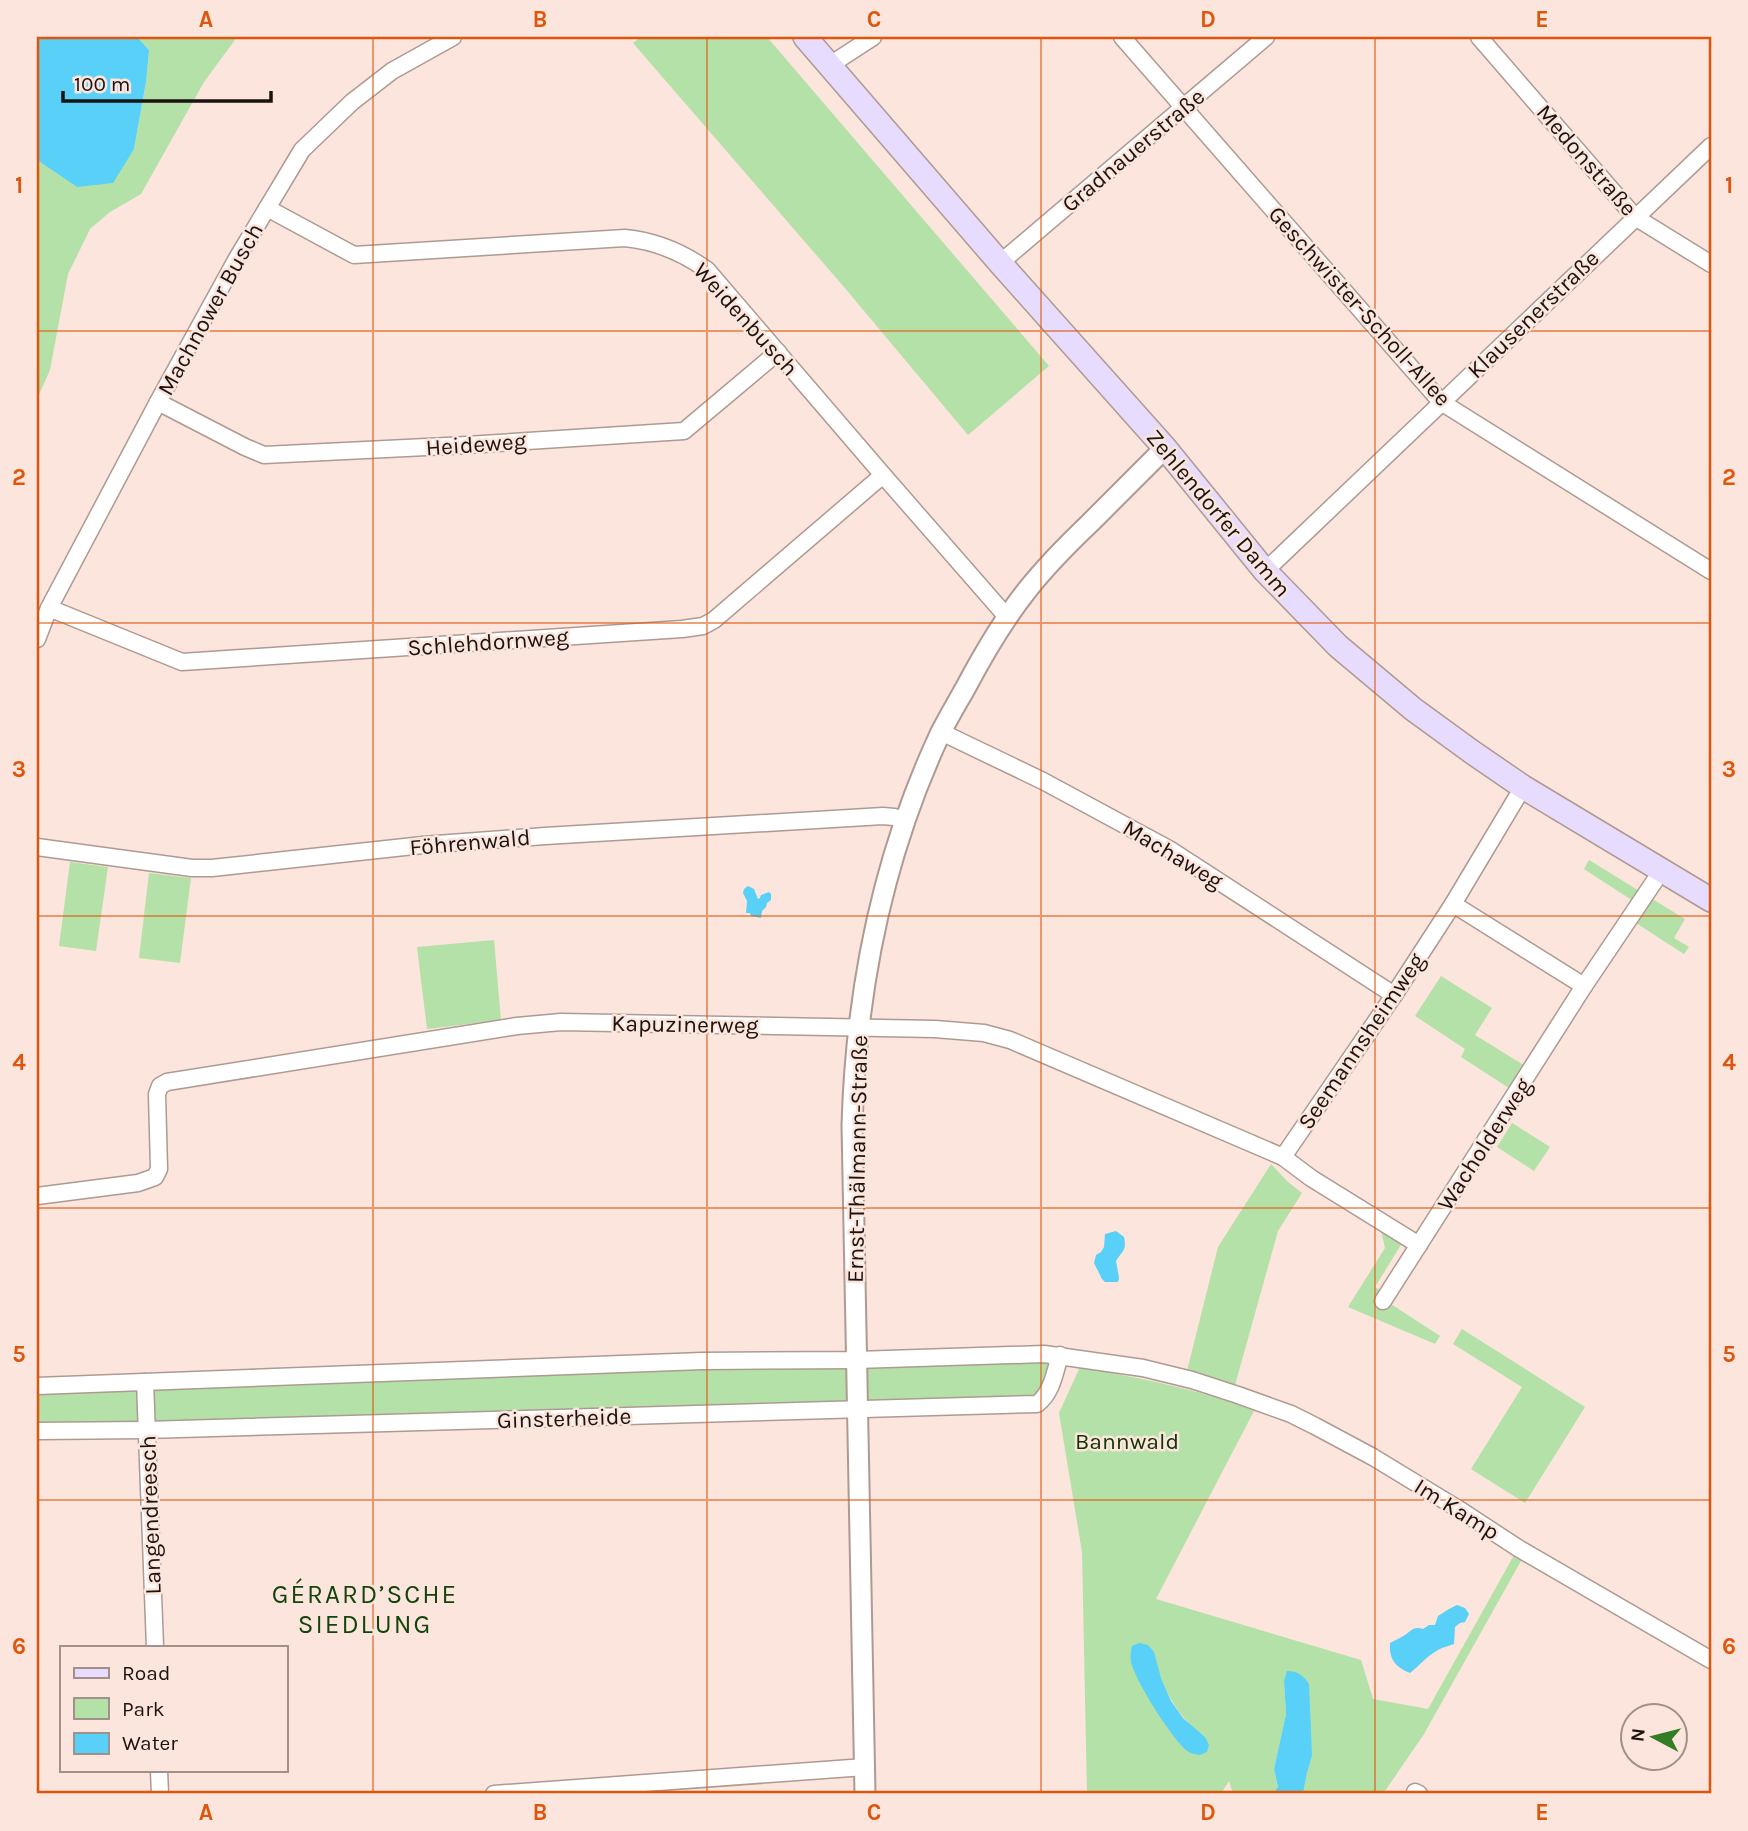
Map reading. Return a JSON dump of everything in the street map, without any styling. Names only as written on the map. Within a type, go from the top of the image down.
[{"type":"main road","name":"Zehlendorfer Damm","points":[[805,37],[1000,263],[1165,448],[1265,571],[1338,646],[1413,709],[1524,787],[1711,900]]},
{"type":"street","name":"Machnower Busch","points":[[37,639],[49,608],[158,402],[236,260],[302,150],[352,102],[392,71],[453,37]]},
{"type":"street","points":[[830,65],[873,37]]},
{"type":"street","name":"Geschwister-Scholl-Allee","points":[[1122,37],[1441,402],[1711,571]]},
{"type":"street","name":"Gradnauerstraße","points":[[1000,263],[1266,37]]},
{"type":"street","name":"Medonstraße","points":[[1479,37],[1635,217],[1711,264]]},
{"type":"street","name":"Klausenerstraße","points":[[1265,571],[1711,146]]},
{"type":"street","name":"Weidenbusch","points":[[267,208],[354,255],[625,238],[663,245],[687,256],[707,270],[1007,617]]},
{"type":"street","name":"Heideweg","points":[[158,402],[264,455],[684,431],[778,352]]},
{"type":"street","name":"Ernst-Thälmann-Straße","points":[[865,1794],[852,1125],[858,1026],[878,920],[905,820],[941,732],[1007,617],[1049,563],[1165,448]]},
{"type":"street","name":"Schlehdornweg","points":[[49,608],[181,662],[703,626],[714,620],[883,475]]},
{"type":"street","name":"Machaweg","points":[[941,732],[1043,781],[1147,836],[1394,995]]},
{"type":"street","name":"Seemannsheimweg","points":[[1283,1157],[1394,995],[1524,787]]},
{"type":"street","name":"Föhrenwald","points":[[37,847],[192,868],[212,868],[423,845],[545,836],[883,816],[905,820]]},
{"type":"street","name":"Wacholderweg","points":[[1383,1301],[1584,986],[1662,870]]},
{"type":"street","points":[[1453,904],[1584,986]]},
{"type":"street","name":"Kapuzinerweg","points":[[37,1196],[138,1183],[155,1177],[159,1169],[157,1094],[160,1086],[167,1082],[504,1028],[561,1022],[858,1026],[956,1030],[984,1034],[1010,1040],[1283,1157]]},
{"type":"street","points":[[1283,1157],[1311,1178],[1419,1245]]},
{"type":"street","points":[[37,1385],[702,1361],[1060,1355]]},
{"type":"street","name":"Im Kamp","points":[[1060,1355],[1143,1368],[1192,1380],[1258,1401],[1315,1426],[1373,1457],[1518,1548],[1711,1660]]},
{"type":"street","name":"Ginsterheide","points":[[37,1432],[1037,1404],[1044,1399],[1052,1383],[1060,1355]]},
{"type":"street","name":"Langendreesch","points":[[145,1382],[155,1646]]},
{"type":"street","points":[[494,1794],[865,1767]]},
{"type":"street","points":[[159,1772],[160,1794]]},
{"type":"green space","points":[[137,37],[237,37],[204,82],[141,194],[110,212],[90,229],[68,274],[50,370],[37,399],[37,160],[77,187],[134,149],[149,50]]},
{"type":"green space","points":[[641,37],[767,37],[1049,366],[968,435],[633,43]]},
{"type":"green space","points":[[1589,860],[1685,919],[1674,938],[1689,947],[1684,954],[1636,923],[1644,908],[1584,869]]},
{"type":"green space","points":[[70,862],[108,867],[96,951],[59,946]]},
{"type":"green space","points":[[149,873],[191,878],[180,963],[139,958]]},
{"type":"green space","points":[[494,940],[501,1020],[427,1029],[417,947]]},
{"type":"green space","points":[[1441,976],[1492,1008],[1475,1035],[1527,1067],[1512,1090],[1461,1057],[1465,1049],[1415,1016]]},
{"type":"green space","points":[[1512,1123],[1550,1147],[1534,1171],[1497,1147]]},
{"type":"green space","name":"Bannwald","points":[[1271,1164],[1302,1193],[1278,1231],[1235,1385],[1187,1371],[1218,1247]]},
{"type":"green space","points":[[1381,1230],[1402,1243],[1375,1287],[1383,1292],[1380,1297],[1440,1336],[1435,1344],[1348,1307],[1385,1248]]},
{"type":"green space","points":[[1462,1329],[1585,1407],[1525,1503],[1471,1469],[1522,1387],[1453,1344]]},
{"type":"green space","points":[[1060,1355],[1044,1399],[37,1431],[37,1386]]},
{"type":"green space","name":"Bannwald","points":[[1080,1367],[1190,1390],[1254,1411],[1156,1599],[1361,1660],[1373,1699],[1428,1709],[1518,1548],[1526,1552],[1424,1734],[1383,1794],[1303,1794],[1312,1756],[1284,1681],[1286,1714],[1274,1769],[1278,1788],[1273,1794],[1233,1794],[1229,1781],[1223,1794],[1087,1794],[1082,1552],[1059,1413]],"holes":[[[1161,1678],[1184,1718],[1205,1737],[1174,1736]]]},
{"type":"water","points":[[37,37],[137,37],[149,50],[134,149],[113,183],[77,187],[37,160]]},
{"type":"water","points":[[748,886],[754,889],[758,899],[761,895],[769,892],[771,894],[771,900],[762,911],[761,918],[746,913],[747,901],[743,893]]},
{"type":"water","points":[[1116,1231],[1124,1237],[1125,1242],[1116,1261],[1119,1278],[1118,1282],[1105,1282],[1094,1263],[1096,1255],[1104,1247],[1105,1234]]},
{"type":"water","points":[[1457,1605],[1465,1608],[1469,1614],[1465,1622],[1455,1627],[1454,1644],[1434,1652],[1410,1673],[1400,1668],[1392,1658],[1390,1643],[1413,1629],[1435,1625],[1438,1616]]},
{"type":"water","points":[[1139,1643],[1148,1645],[1154,1652],[1171,1701],[1183,1718],[1205,1737],[1209,1745],[1207,1752],[1200,1755],[1189,1752],[1174,1737],[1156,1710],[1131,1662],[1132,1646]]},
{"type":"water","points":[[1287,1671],[1300,1674],[1309,1684],[1312,1756],[1303,1794],[1273,1794],[1278,1787],[1274,1769],[1286,1714],[1284,1681]]},
{"type":"district","name":"GÉRARD’SCHE SIEDLUNG","points":[[365,1609]]}]
